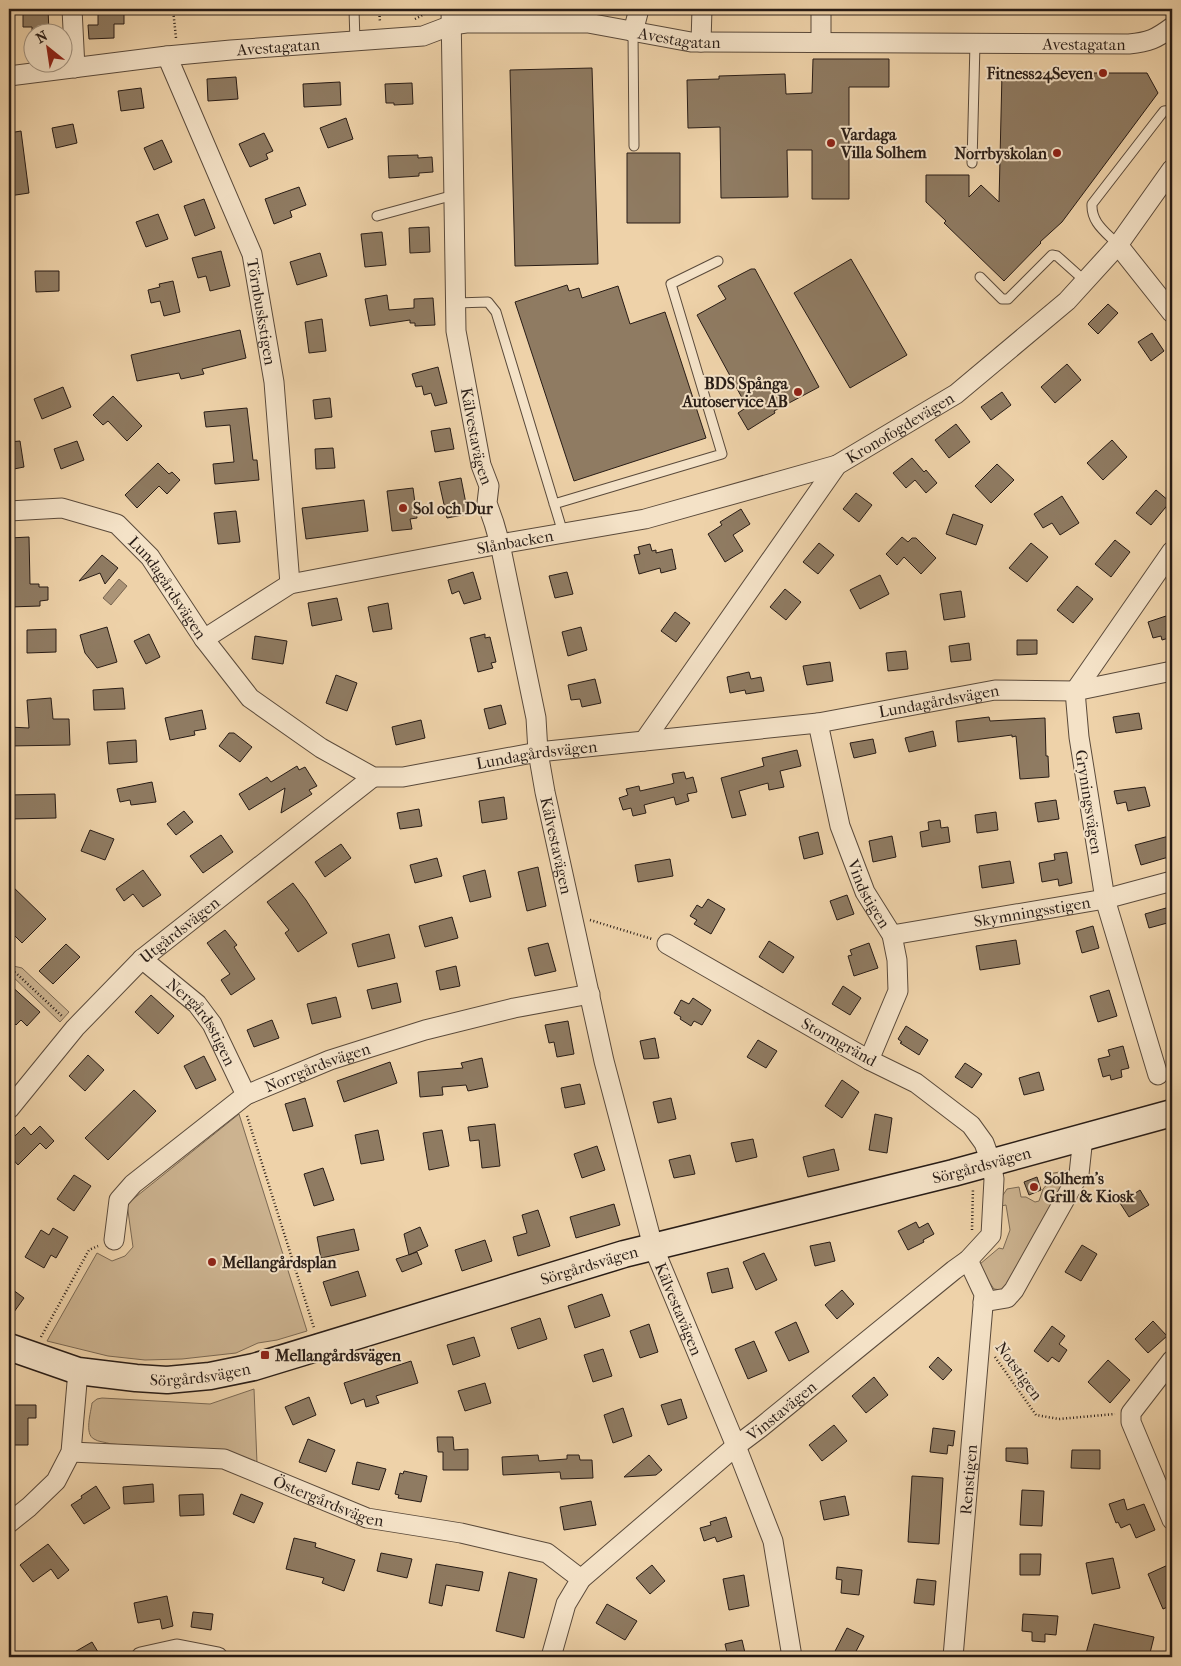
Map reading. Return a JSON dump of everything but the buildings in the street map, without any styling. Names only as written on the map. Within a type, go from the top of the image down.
[{"type":"street","points":[[72,9],[75,68]]},
{"type":"street","points":[[633,32],[639,9]]},
{"type":"street","points":[[701,42],[702,9]]},
{"type":"street","points":[[821,9],[822,42]]},
{"type":"street","name":"Avestagatan","points":[[9,76],[75,68],[172,49],[355,42],[423,36],[451,17],[466,22],[588,23],[692,42],[1129,44],[1146,42],[1161,36],[1172,27]]},
{"type":"street","name":"Kälvestavägen","points":[[451,17],[456,331],[481,465],[489,486],[486,503],[500,544],[536,718],[538,752],[545,792],[604,1061],[654,1246],[773,1541],[792,1657]]},
{"type":"street","name":"Törnbuskstigen","points":[[172,49],[252,254],[274,382],[290,584]]},
{"type":"street","name":"Kronofogdevägen","points":[[644,740],[837,465],[956,394],[1067,301],[1118,244],[1172,169]]},
{"type":"street","points":[[1118,244],[1172,313]]},
{"type":"street","name":"Slånbacken","points":[[204,639],[290,584],[500,544],[645,519],[837,465]]},
{"type":"street","name":"Lundagårdsvägen","points":[[9,511],[62,508],[117,524],[150,557],[204,639],[250,698],[321,748],[373,777],[403,777],[538,752],[818,723],[995,690],[1075,691],[1172,671]]},
{"type":"street","points":[[1075,691],[1172,551]]},
{"type":"street","name":"Gryningsvägen","points":[[1075,691],[1078,737],[1105,898],[1158,1074]]},
{"type":"street","name":"Vindstigen","points":[[818,723],[840,826],[865,892],[892,935],[896,960],[898,991],[869,1060]]},
{"type":"street","name":"Utgårdsvägen","points":[[9,1109],[75,1028],[142,959],[373,777]]},
{"type":"street","name":"Skymningsstigen","points":[[892,935],[1105,898],[1172,881]]},
{"type":"street","name":"Stormgränd","points":[[667,944],[869,1060],[916,1083],[972,1125],[984,1143],[991,1162]]},
{"type":"street","name":"Nergårdsstigen","points":[[142,959],[197,1004],[212,1024],[243,1097]]},
{"type":"street","name":"Norrgårdsvägen","points":[[114,1240],[118,1200],[133,1184],[243,1097],[330,1060],[425,1030],[514,1008],[590,994]]},
{"type":"street","name":"Sörgårdsvägen","points":[[9,1347],[78,1371],[167,1380],[210,1376],[254,1367],[654,1246],[991,1162],[1172,1113]]},
{"type":"street","points":[[983,1302],[1008,1298],[1014,1290],[1079,1174],[1083,1137]]},
{"type":"street","name":"Vinstavägen","points":[[550,1657],[566,1604],[580,1579],[736,1446],[968,1260],[991,1235],[994,1178],[991,1162]]},
{"type":"street","name":"Renstigen","points":[[954,1657],[984,1294],[968,1260]]},
{"type":"street","points":[[1172,1360],[1131,1413],[1131,1422],[1172,1520]]},
{"type":"street","points":[[9,1523],[56,1481],[71,1452],[78,1371]]},
{"type":"street","name":"Östergårdsvägen","points":[[71,1452],[224,1459],[367,1518],[461,1533],[547,1553],[580,1579]]},
{"type":"street","points":[[141,1657],[177,1649],[218,1657]]},
{"type":"lane","points":[[354,9],[355,42]]},
{"type":"lane","points":[[633,32],[634,146]]},
{"type":"lane","points":[[972,163],[975,43]]},
{"type":"lane","points":[[1118,244],[1097,224],[1092,214],[1092,204],[1164,111],[1172,110]]},
{"type":"lane","points":[[377,216],[454,195]]},
{"type":"lane","points":[[980,277],[1002,299],[1008,299],[1052,255],[1057,256],[1086,281]]},
{"type":"lane","points":[[554,504],[722,454],[671,284],[718,262]]},
{"type":"lane","points":[[456,303],[488,302],[496,312],[563,533]]},
{"type":"path","points":[[172,49],[173,9]]},
{"type":"path","points":[[379,9],[380,23]]},
{"type":"path","points":[[572,915],[667,944]]},
{"type":"path","points":[[9,968],[75,1028]]},
{"type":"path","points":[[243,1097],[316,1334]]},
{"type":"path","points":[[971,1233],[973,1181]]},
{"type":"path","points":[[37,1343],[89,1250],[114,1240]]},
{"type":"path","name":"Notstigen","points":[[981,1337],[1036,1415],[1059,1419],[1131,1413]]},
{"type":"shaded area","points":[[119,579],[127,586],[111,605],[103,598]]},
{"type":"shaded area","points":[[9,965],[22,968],[69,1012],[60,1022],[9,973]]},
{"type":"shaded area","points":[[239,1114],[307,1331],[277,1340],[258,1343],[236,1353],[182,1359],[145,1360],[108,1356],[47,1341],[97,1253],[112,1261],[125,1256],[133,1247],[127,1204]]},
{"type":"shaded area","points":[[1071,1170],[1010,1286],[1001,1290],[994,1289],[981,1270],[980,1264],[999,1248],[1003,1249],[1010,1230],[1006,1205],[1001,1206],[1001,1198],[1007,1189],[1019,1187],[1021,1197],[1026,1197],[1035,1202],[1039,1201],[1043,1189],[1049,1182],[1048,1174]]},
{"type":"shaded area","points":[[254,1389],[257,1463],[227,1453],[111,1444],[96,1440],[89,1433],[92,1403],[97,1399],[210,1404]]},
{"type":"place","name":"Fitness24Seven","points":[[1103,73]]},
{"type":"place","name":"Vardaga Villa Solhem","points":[[831,143]]},
{"type":"place","name":"Norrbyskolan","points":[[1057,153]]},
{"type":"place","name":"BDS Spånga Autoservice AB","points":[[798,392]]},
{"type":"place","name":"Sol och Dur","points":[[403,508]]},
{"type":"place","name":"Solhem's Grill & Kiosk","points":[[1034,1187]]},
{"type":"place","name":"Mellangårdsplan","points":[[212,1262]]},
{"type":"place","name":"Mellangårdsvägen","points":[[265,1355]]}]
